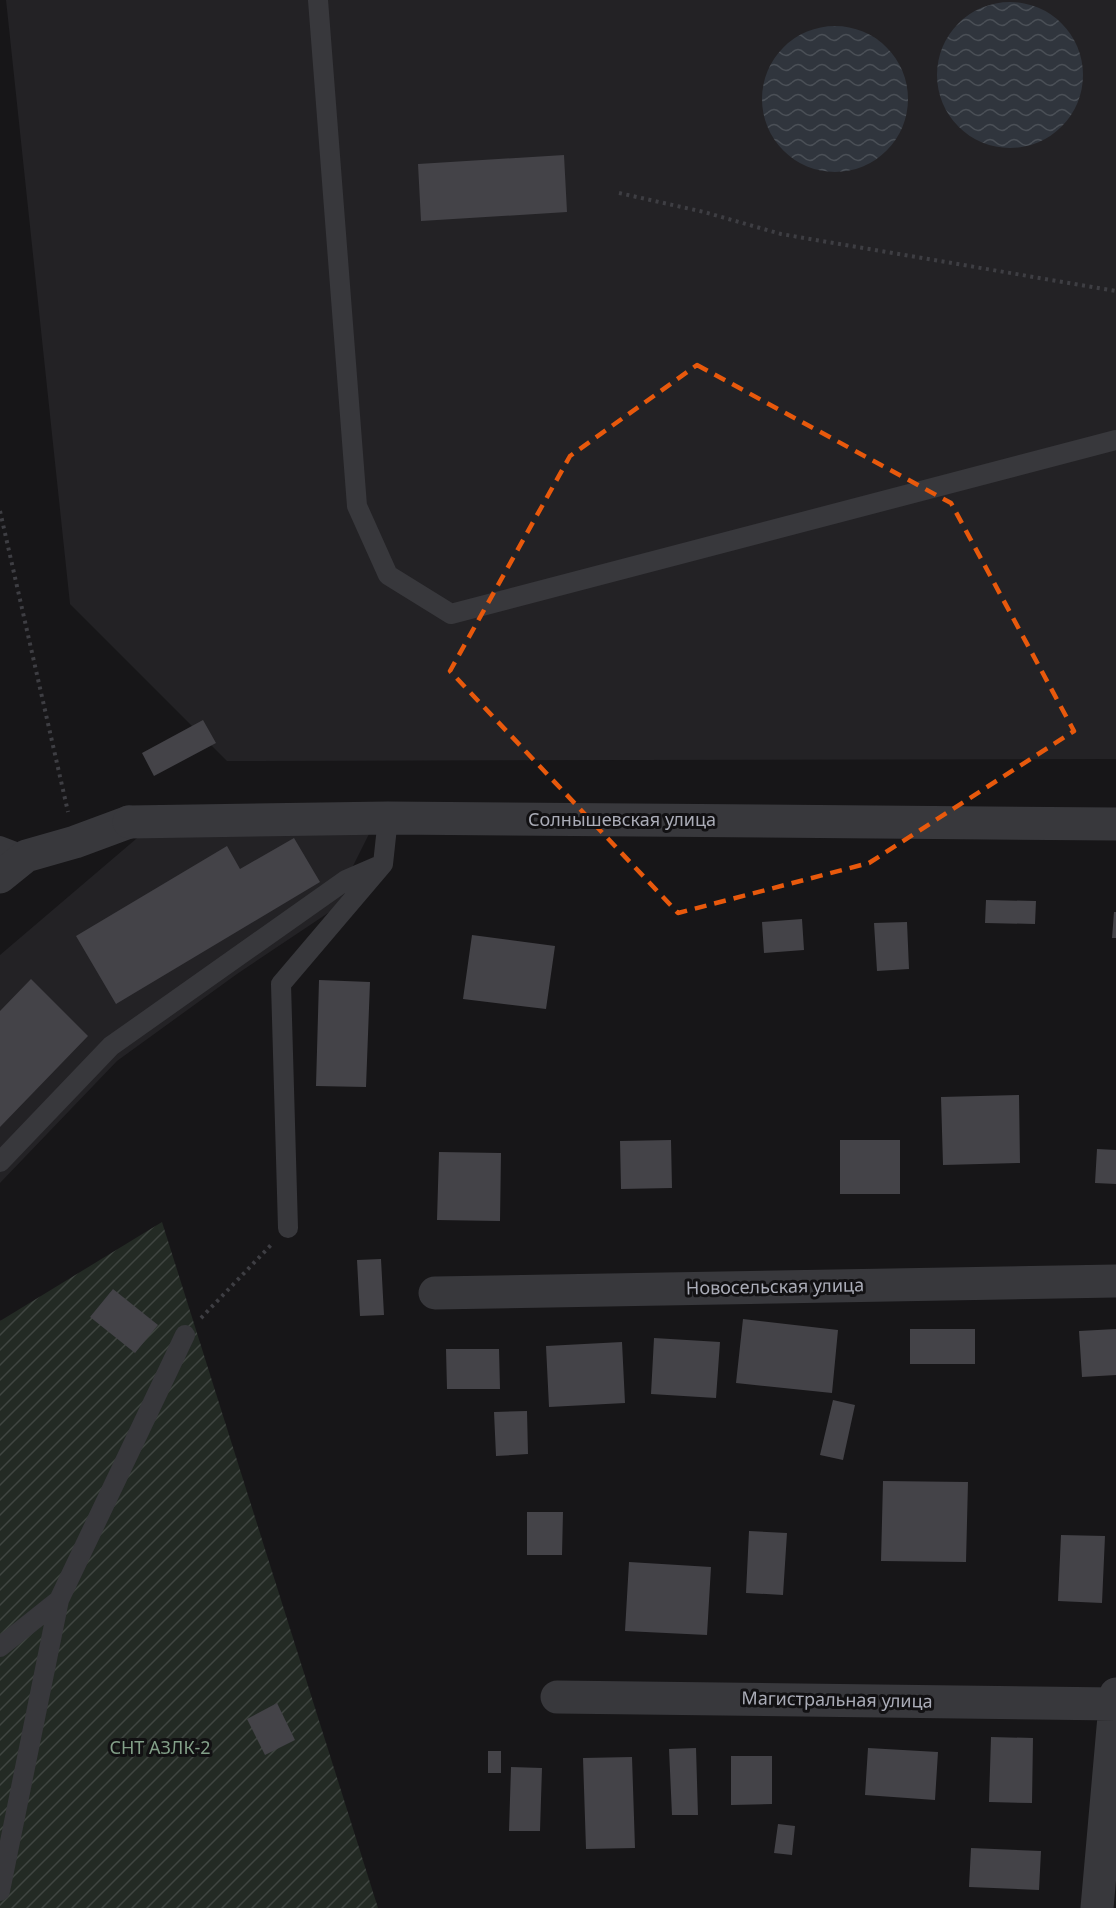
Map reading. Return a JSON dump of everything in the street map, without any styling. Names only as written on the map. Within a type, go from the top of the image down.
[{"type":"street","name":"Солнышевская улица","points":[[13,851],[75,842],[129,822],[388,818],[1116,824]]},
{"type":"street","points":[[0,877],[13,851]]},
{"type":"street","name":"Новосельская улица","points":[[435,1293],[1116,1281]]},
{"type":"street","name":"Магистральная улица","points":[[558,1697],[1115,1701]]},
{"type":"street","points":[[1097,1908],[1115,1701]]},
{"type":"lane","points":[[318,0],[357,506],[387,575],[451,614],[1116,440]]},
{"type":"lane","points":[[288,1228],[280,984],[383,864],[388,818]]},
{"type":"lane","points":[[0,1162],[111,1046],[346,880],[383,864]]},
{"type":"lane","points":[[0,1891],[58,1600],[185,1335]]},
{"type":"lane","points":[[0,1647],[58,1600]]},
{"type":"path","points":[[619,193],[704,212],[781,234],[1116,291]]},
{"type":"path","points":[[0,512],[75,842]]},
{"type":"path","points":[[185,1335],[288,1228]]},
{"type":"highlighted area","points":[[697,365],[951,503],[1074,731],[869,863],[678,913],[450,671],[570,456]]},
{"type":"shaded area","points":[[6,0],[1116,0],[1116,759],[227,761],[70,604]]},
{"type":"shaded area","points":[[143,833],[369,834],[346,880],[349,899],[237,974],[117,1061],[0,1183],[0,955]]},
{"type":"green space","name":"СНТ АЗЛК-2","points":[[162,1222],[378,1908],[0,1908],[0,1321]]},
{"type":"water","points":[[1010,2],[1038,8],[1050,14],[1061,24],[1071,35],[1077,47],[1083,75],[1077,103],[1071,115],[1061,126],[1050,136],[1038,142],[1010,148],[982,142],[970,136],[959,126],[949,115],[943,103],[937,75],[943,47],[949,35],[959,24],[970,14],[982,8]]},
{"type":"water","points":[[835,26],[863,32],[886,48],[902,71],[908,99],[902,127],[886,150],[863,166],[835,172],[807,166],[784,150],[768,127],[762,99],[768,71],[784,48],[807,32]]},
{"type":"building","points":[[564,155],[567,212],[421,221],[418,164]]},
{"type":"building","points":[[203,720],[216,743],[154,776],[142,753]]},
{"type":"building","points":[[294,838],[320,882],[116,1004],[76,936],[227,846],[240,869]]},
{"type":"building","points":[[986,900],[1036,901],[1035,924],[985,923]]},
{"type":"building","points":[[1114,912],[1116,912],[1116,938],[1112,938]]},
{"type":"building","points":[[802,919],[804,950],[764,953],[762,922]]},
{"type":"building","points":[[907,922],[909,969],[877,971],[874,923]]},
{"type":"building","points":[[472,935],[555,946],[546,1009],[463,999]]},
{"type":"building","points":[[31,979],[88,1036],[0,1127],[0,1011]]},
{"type":"building","points":[[319,980],[370,982],[366,1087],[316,1086]]},
{"type":"building","points":[[1019,1095],[1020,1163],[943,1165],[941,1097]]},
{"type":"building","points":[[671,1140],[672,1188],[621,1189],[620,1141]]},
{"type":"building","points":[[840,1140],[900,1140],[900,1194],[840,1194]]},
{"type":"building","points":[[1097,1149],[1116,1150],[1116,1184],[1095,1183]]},
{"type":"building","points":[[439,1152],[501,1153],[500,1221],[437,1220]]},
{"type":"building","points":[[381,1259],[384,1315],[360,1316],[357,1260]]},
{"type":"building","points":[[113,1289],[158,1325],[135,1353],[90,1317]]},
{"type":"building","points":[[743,1319],[838,1330],[832,1393],[736,1383]]},
{"type":"building","points":[[910,1329],[975,1329],[975,1364],[910,1364]]},
{"type":"building","points":[[1116,1329],[1116,1375],[1082,1377],[1079,1331]]},
{"type":"building","points":[[654,1338],[720,1342],[716,1398],[651,1394]]},
{"type":"building","points":[[622,1342],[625,1403],[549,1407],[546,1346]]},
{"type":"building","points":[[446,1349],[499,1349],[500,1389],[447,1389]]},
{"type":"building","points":[[833,1400],[855,1405],[843,1460],[820,1455]]},
{"type":"building","points":[[527,1411],[528,1454],[496,1456],[494,1412]]},
{"type":"building","points":[[883,1481],[968,1482],[966,1562],[881,1561]]},
{"type":"building","points":[[527,1512],[563,1512],[562,1555],[527,1555]]},
{"type":"building","points":[[749,1531],[787,1533],[783,1595],[746,1593]]},
{"type":"building","points":[[1061,1535],[1105,1536],[1102,1603],[1058,1601]]},
{"type":"building","points":[[629,1562],[711,1567],[707,1635],[625,1631]]},
{"type":"building","points":[[277,1703],[295,1740],[265,1755],[247,1719]]},
{"type":"building","points":[[991,1737],[1033,1738],[1032,1803],[989,1802]]},
{"type":"building","points":[[696,1748],[698,1815],[672,1815],[669,1749]]},
{"type":"building","points":[[868,1748],[938,1752],[935,1800],[865,1795]]},
{"type":"building","points":[[488,1751],[501,1751],[501,1773],[488,1773]]},
{"type":"building","points":[[731,1756],[772,1756],[772,1804],[731,1805]]},
{"type":"building","points":[[632,1757],[635,1848],[586,1849],[583,1758]]},
{"type":"building","points":[[511,1767],[542,1768],[540,1831],[509,1831]]},
{"type":"building","points":[[778,1824],[795,1826],[792,1855],[774,1853]]},
{"type":"building","points":[[971,1848],[1041,1851],[1039,1890],[969,1887]]}]
